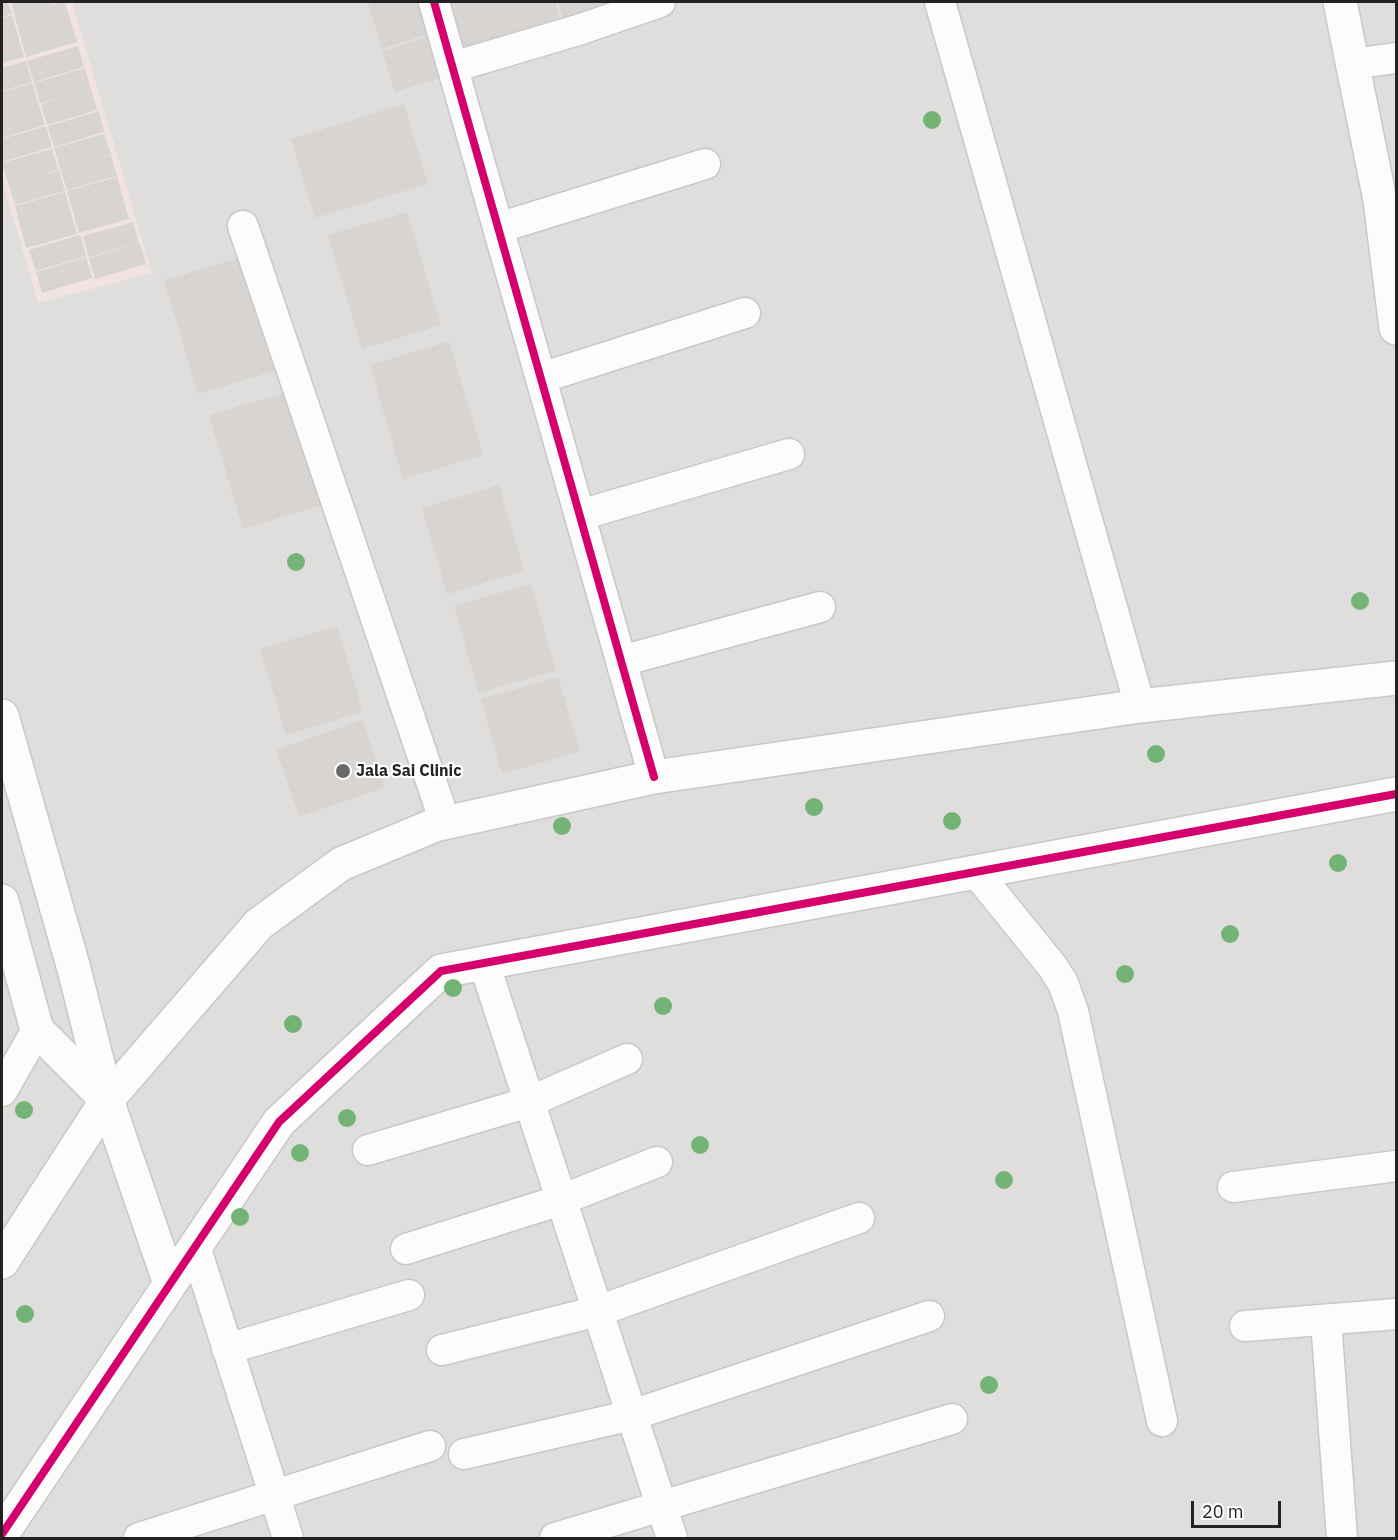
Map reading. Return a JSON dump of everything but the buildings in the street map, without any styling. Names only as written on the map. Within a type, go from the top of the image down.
[{"type":"street","points":[[434,2],[654,777]]},
{"type":"street","points":[[453,67],[578,30],[660,2]]},
{"type":"street","points":[[940,2],[1140,706]]},
{"type":"street","points":[[1340,2],[1351,64],[1388,199],[1396,321]]},
{"type":"street","points":[[1351,64],[1396,58]]},
{"type":"street","points":[[498,228],[705,164]]},
{"type":"street","points":[[243,226],[445,822]]},
{"type":"street","points":[[541,378],[745,313]]},
{"type":"street","points":[[580,515],[789,454]]},
{"type":"street","points":[[621,661],[820,607]]},
{"type":"street","points":[[2,1262],[107,1100],[259,924],[341,864],[445,822],[654,777],[1140,706],[1396,678]]},
{"type":"street","points":[[2,716],[74,969],[107,1100],[170,1284]]},
{"type":"street","points":[[6,1528],[279,1122],[441,971],[1396,794]]},
{"type":"street","points":[[976,872],[1052,966],[1066,993],[1162,1421]]},
{"type":"street","points":[[4,915],[38,1030],[107,1100]]},
{"type":"street","points":[[484,963],[672,1539]]},
{"type":"street","points":[[2,1091],[38,1030]]},
{"type":"street","points":[[368,1150],[530,1102],[627,1059]]},
{"type":"street","points":[[406,1249],[561,1200],[657,1162]]},
{"type":"street","points":[[1233,1187],[1396,1166]]},
{"type":"street","points":[[442,1350],[598,1311],[859,1218]]},
{"type":"street","points":[[195,1246],[288,1539]]},
{"type":"street","points":[[227,1349],[409,1295]]},
{"type":"street","points":[[1245,1326],[1396,1314]]},
{"type":"street","points":[[464,1454],[632,1415],[928,1316]]},
{"type":"street","points":[[1326,1320],[1342,1539]]},
{"type":"street","points":[[555,1539],[952,1419]]},
{"type":"street","points":[[139,1539],[430,1446]]},
{"type":"shaded area","points":[[2,2],[1396,2],[1396,1538],[2,1538]]},
{"type":"shaded area","points":[[2,2],[72,2],[152,273],[38,303],[2,180]]},
{"type":"cycle path","points":[[434,2],[654,777]]},
{"type":"cycle path","points":[[2,1534],[279,1122],[441,971],[1396,794]]},
{"type":"place","name":"Jala Sai Clinic","points":[[343,771]]}]
